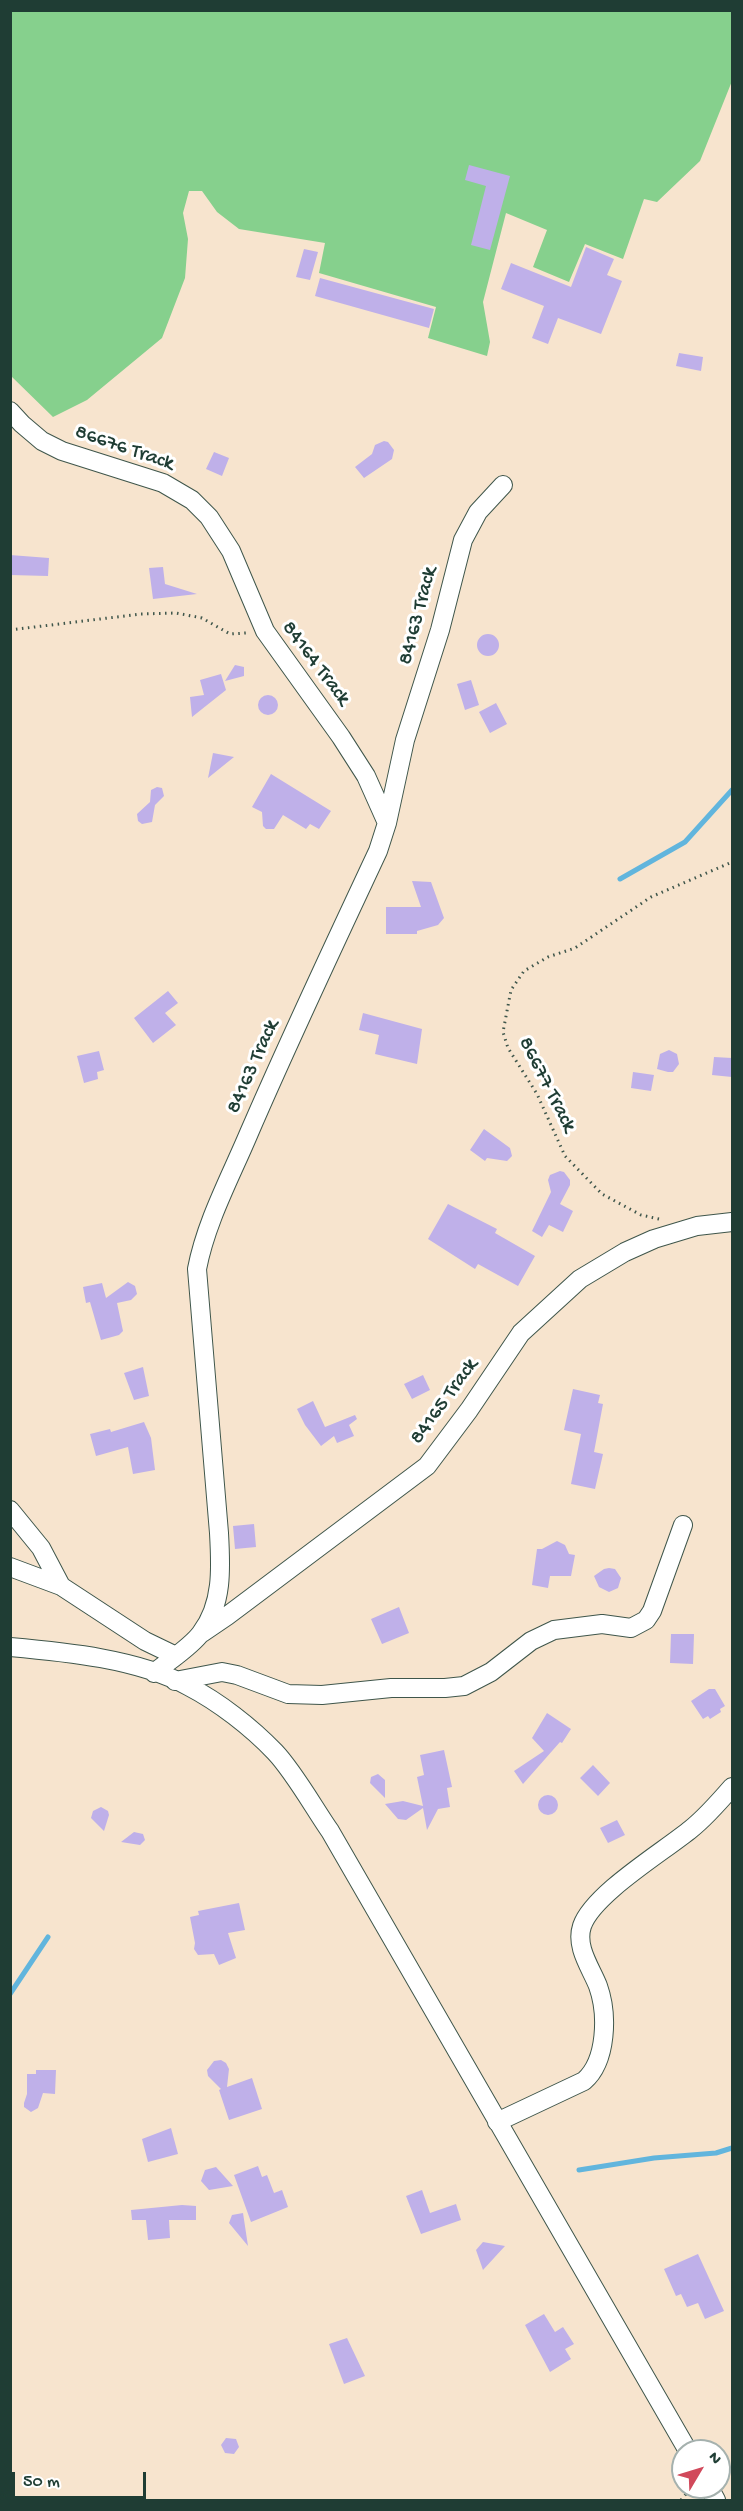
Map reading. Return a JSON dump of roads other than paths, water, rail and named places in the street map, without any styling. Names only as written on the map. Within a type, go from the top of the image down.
[{"type":"street","name":"86676 Track","points":[[10,411],[42,441],[62,451],[163,483],[192,500],[209,517],[231,551],[265,630]]},
{"type":"street","name":"84163 Track","points":[[154,1673],[200,1634],[219,1593],[221,1570],[197,1269],[207,1228],[378,851],[387,823],[405,740],[440,630],[463,540],[478,512],[502,485]]},
{"type":"street","name":"84164 Track","points":[[265,630],[366,776],[387,823]]},
{"type":"street","name":"84165 Track","points":[[200,1634],[271,1584],[427,1466],[470,1410],[521,1333],[580,1279],[625,1252],[654,1239],[696,1226],[732,1222]]},
{"type":"street","points":[[10,1510],[41,1548],[61,1586]]},
{"type":"street","points":[[175,1681],[222,1672],[237,1675],[288,1694],[322,1695],[391,1688],[464,1686],[491,1672],[531,1641],[554,1630],[578,1625],[602,1624],[631,1628],[646,1620],[652,1611],[683,1524]]},
{"type":"street","points":[[10,1567],[61,1586],[145,1641],[174,1655]]},
{"type":"street","points":[[10,1647],[54,1651],[136,1667],[187,1685],[226,1710],[276,1753],[330,1831],[681,2439]]},
{"type":"street","points":[[497,2122],[584,2081],[598,2065],[602,2053],[602,2001],[580,1937],[585,1920],[589,1912],[605,1896],[690,1830],[732,1787]]},
{"type":"waterway","points":[[620,879],[685,842],[732,790]]},
{"type":"waterway","points":[[10,1994],[48,1937]]},
{"type":"waterway","points":[[579,2170],[654,2158],[716,2153],[732,2148]]}]
